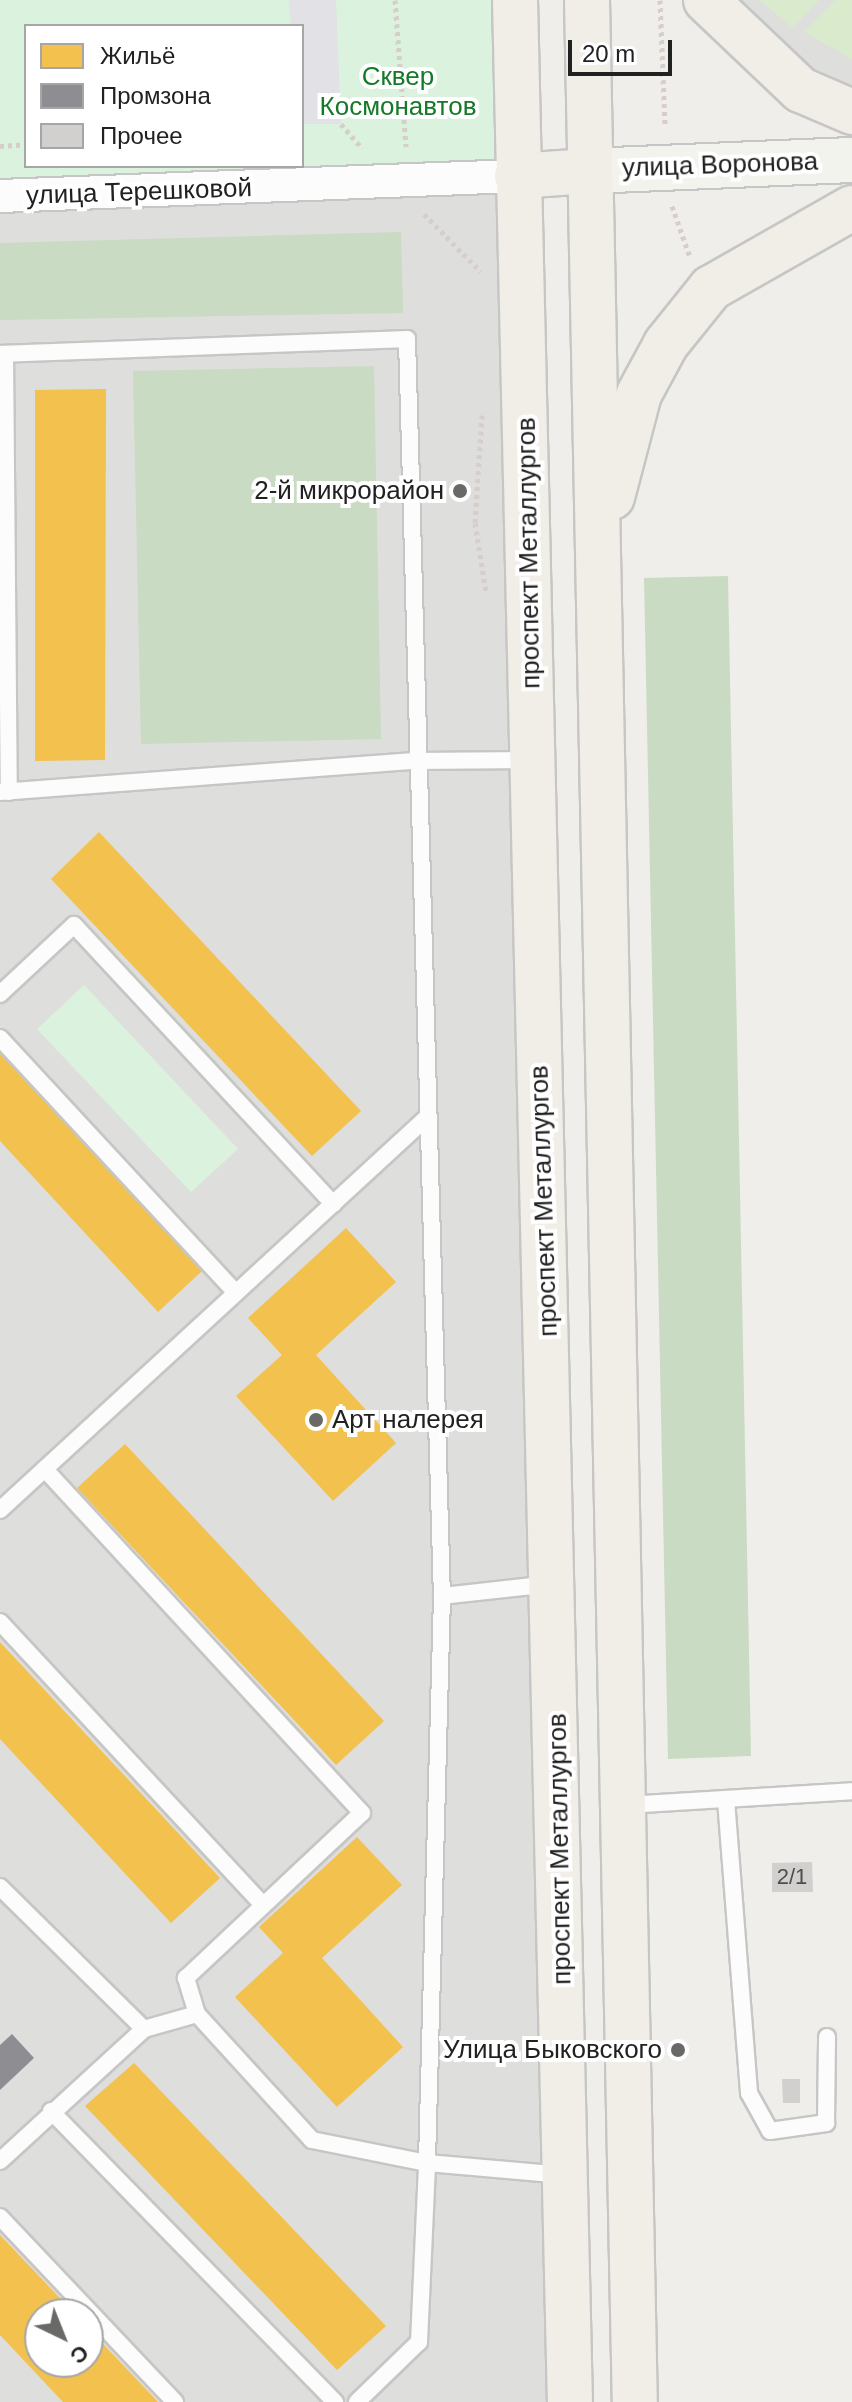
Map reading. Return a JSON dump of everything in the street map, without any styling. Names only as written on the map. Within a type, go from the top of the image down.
[{"type":"main road","name":"проспект Металлургов","points":[[515,0],[517,176],[528,317],[532,760],[555,1583],[570,2402]]},
{"type":"main road","points":[[587,0],[620,1805],[635,2402]]},
{"type":"main road","points":[[706,0],[801,90],[852,112]]},
{"type":"main road","name":"улица Воронова","points":[[589,171],[852,160]]},
{"type":"main road","points":[[517,176],[589,171]]},
{"type":"main road","points":[[598,574],[618,464],[639,394],[666,344],[711,288],[852,208]]},
{"type":"street","name":"улица Терешковой","points":[[0,196],[415,197],[517,176]]},
{"type":"lane","points":[[357,2402],[419,2342],[427,2163],[442,1596],[414,761],[407,339],[2,354],[4,792],[414,761],[532,760]]},
{"type":"lane","points":[[0,994],[74,925],[333,1204]]},
{"type":"lane","points":[[0,1038],[236,1293]]},
{"type":"lane","points":[[0,1510],[425,1119]]},
{"type":"lane","points":[[45,1469],[362,1813],[186,1978],[197,2014],[312,2140],[427,2163],[566,2175]]},
{"type":"lane","points":[[442,1596],[555,1583]]},
{"type":"lane","points":[[0,1622],[262,1904]]},
{"type":"lane","points":[[620,1805],[852,1791]]},
{"type":"lane","points":[[726,1800],[749,2093],[770,2131],[826,2123],[827,2037]]},
{"type":"lane","points":[[0,1887],[144,2029]]},
{"type":"lane","points":[[0,2161],[144,2029],[197,2014]]},
{"type":"lane","points":[[51,2111],[335,2402]]},
{"type":"lane","points":[[0,2217],[175,2402]]},
{"type":"path","points":[[395,0],[415,197],[487,279],[487,265]]},
{"type":"path","points":[[660,0],[665,126]]},
{"type":"path","points":[[0,146],[24,144]]},
{"type":"path","points":[[668,194],[693,265]]},
{"type":"shaded area","points":[[289,0],[336,0],[341,124],[304,124],[304,24],[291,24]]},
{"type":"shaded area","points":[[706,0],[852,0],[852,112]]},
{"type":"shaded area","points":[[517,176],[570,2402],[0,2402],[0,196]]},
{"type":"green space","name":"Сквер Космонавтов","points":[[0,0],[515,0],[517,176],[0,196]]},
{"type":"green space","points":[[759,0],[819,0],[793,28]]},
{"type":"green space","points":[[835,0],[852,0],[852,59],[804,32]]},
{"type":"green space","points":[[401,232],[403,313],[0,320],[0,243]]},
{"type":"green space","points":[[374,366],[381,739],[141,744],[133,371]]},
{"type":"green space","points":[[728,576],[751,1756],[668,1759],[644,578]]},
{"type":"green space","points":[[84,985],[238,1149],[191,1192],[37,1029]]},
{"type":"building: Жильё","points":[[106,389],[105,760],[35,761],[35,390]]},
{"type":"building: Жильё","points":[[99,832],[361,1111],[312,1156],[51,879]]},
{"type":"building: Жильё","points":[[0,1052],[202,1271],[158,1312],[0,1141]]},
{"type":"building: Жильё","points":[[346,1228],[396,1282],[316,1355],[396,1443],[333,1501],[236,1396],[282,1355],[248,1318]]},
{"type":"building: Жильё","points":[[125,1444],[384,1721],[336,1765],[77,1488]]},
{"type":"building: Жильё","points":[[0,1642],[220,1878],[171,1923],[0,1739]]},
{"type":"building: Жильё","points":[[357,1837],[402,1885],[322,1958],[403,2047],[337,2107],[235,1997],[283,1953],[259,1927]]},
{"type":"building: Жильё","points":[[134,2063],[386,2326],[337,2370],[85,2106]]},
{"type":"building: Жильё","points":[[0,2235],[60,2298],[24,2298],[24,2361],[0,2335]]},
{"type":"building: Жильё","points":[[104,2345],[158,2402],[63,2402],[40,2378],[104,2378]]},
{"type":"building: Промзона","points":[[12,2034],[34,2058],[0,2090],[0,2045]]},
{"type":"building: Прочее","points":[[812,1862],[813,1892],[772,1892],[772,1863]]},
{"type":"building: Прочее","points":[[782,2079],[800,2079],[800,2103],[783,2103]]},
{"type":"place","name":"2-й микрорайон","points":[[460,491]]},
{"type":"place","name":"Арт налерея","points":[[316,1420]]},
{"type":"place","name":"Улица Быковского","points":[[678,2050]]}]
